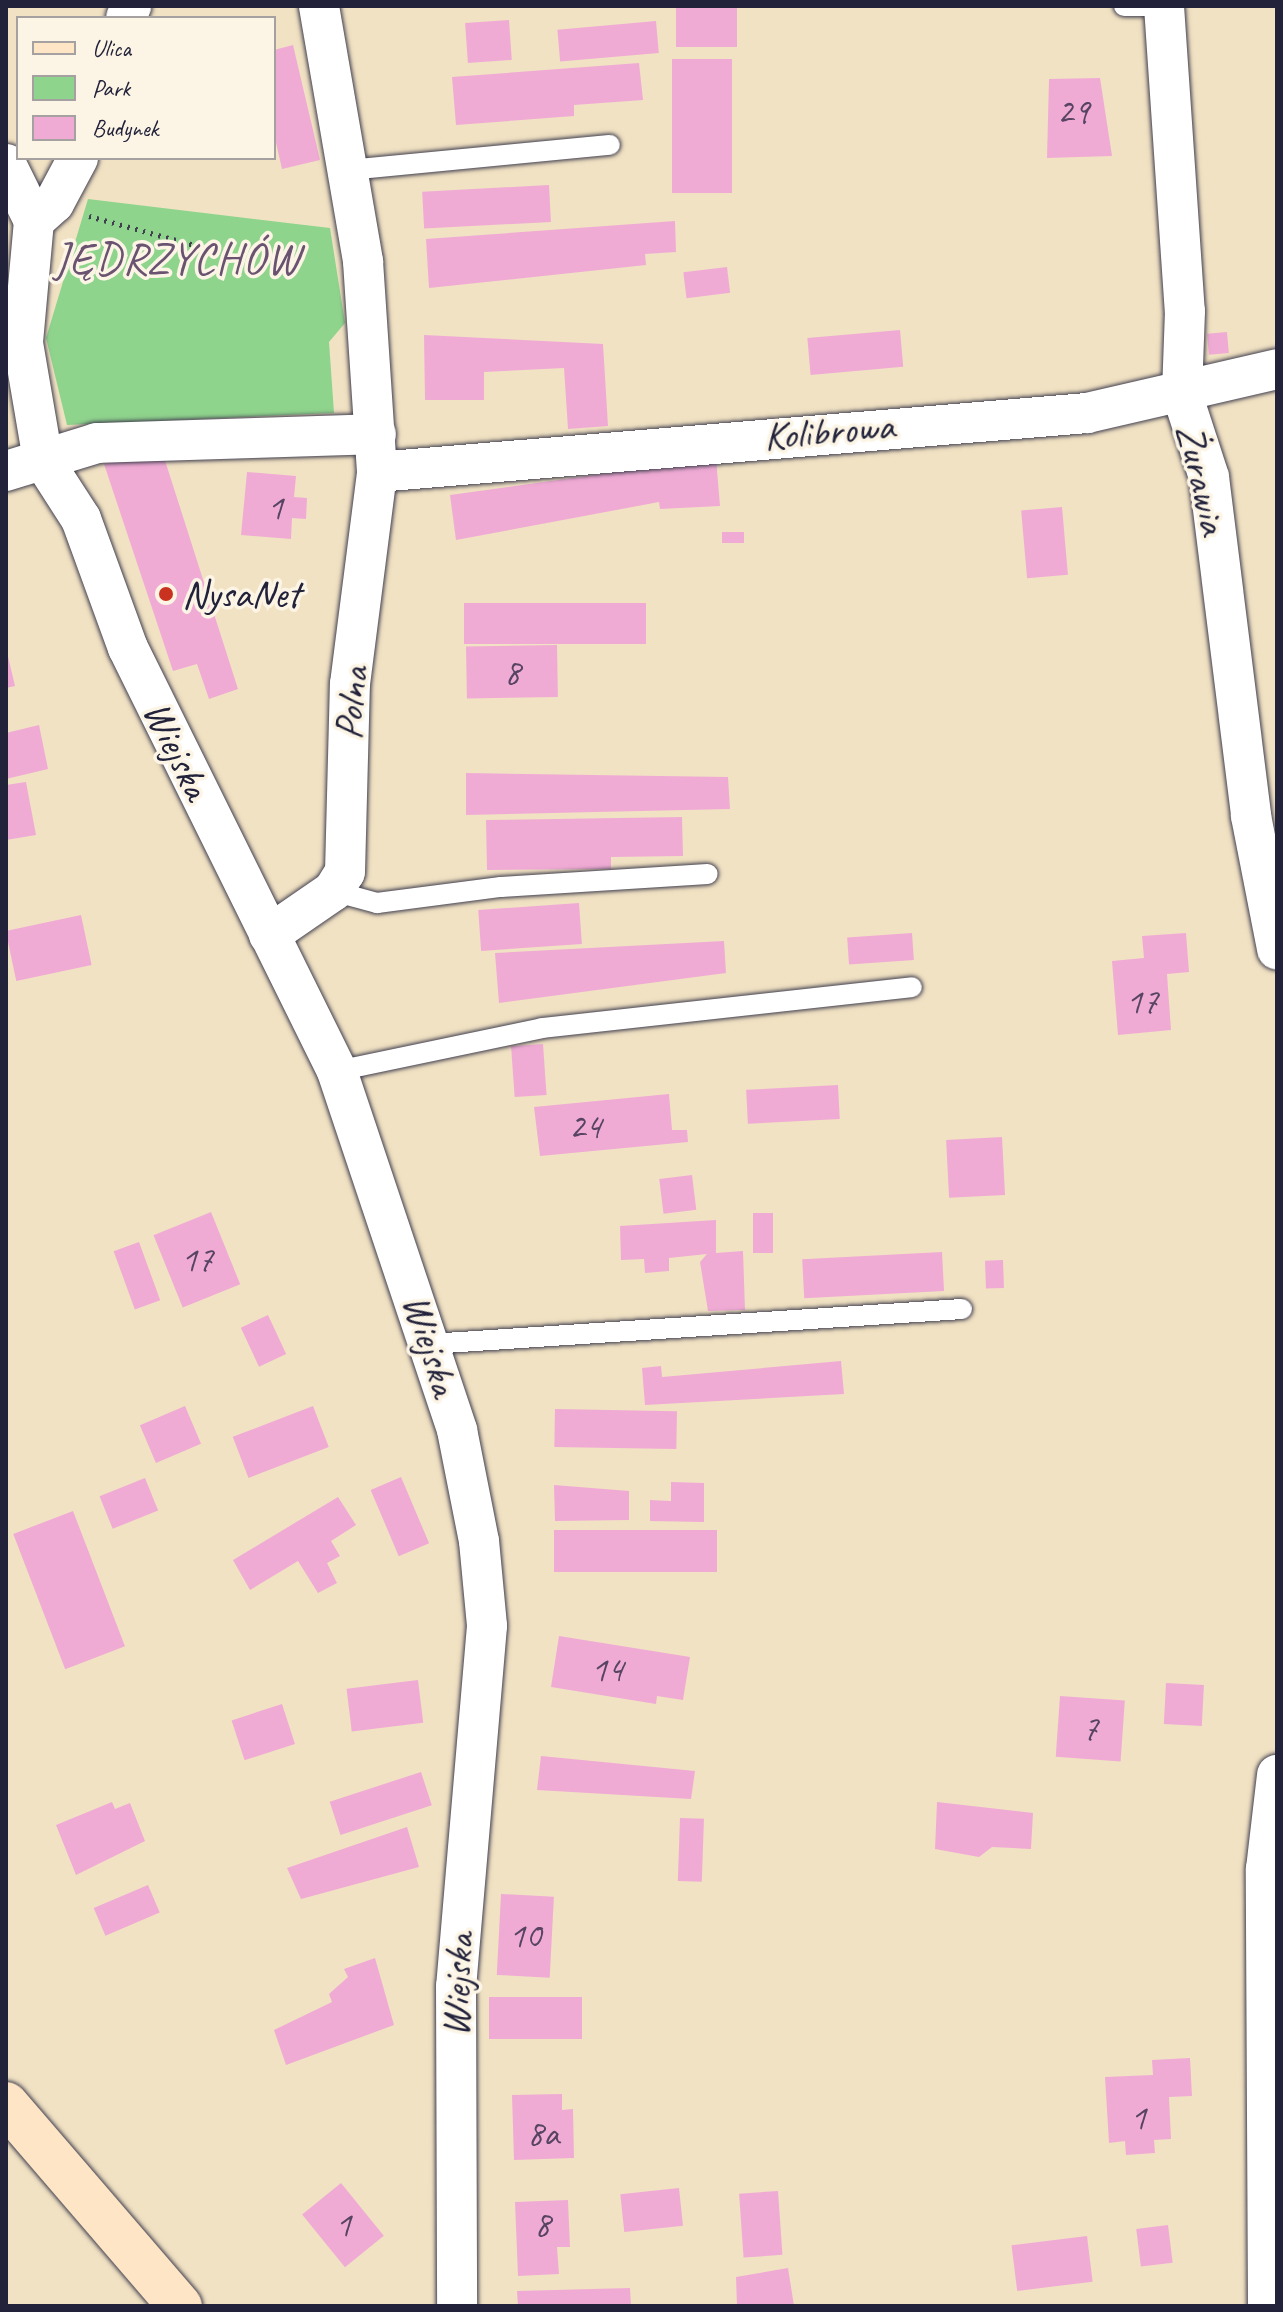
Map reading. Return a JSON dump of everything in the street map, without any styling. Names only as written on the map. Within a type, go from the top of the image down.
[{"type":"street","name":"Polna","points":[[319,6],[348,170],[377,453],[350,684],[345,872],[333,891]]},
{"type":"street","name":"Żurawia","points":[[1164,6],[1185,311],[1182,394],[1209,477],[1251,816],[1277,949]]},
{"type":"street","points":[[6,164],[44,212],[77,160]]},
{"type":"street","name":"Wiejska","points":[[44,212],[23,343],[24,466],[81,519],[128,648],[337,1071],[430,1344],[479,1541],[487,1626],[456,1986],[457,2306]]},
{"type":"street","name":"Kolibrowa","points":[[377,453],[1087,413],[1182,394],[1277,369]]},
{"type":"street","points":[[24,466],[97,443],[185,436],[377,453]]},
{"type":"street","points":[[269,935],[333,891]]},
{"type":"street","points":[[1268,2306],[1266,1869],[1277,1775]]},
{"type":"street","points":[[6,2104],[180,2306]]},
{"type":"lane","points":[[1124,6],[1164,6]]},
{"type":"lane","points":[[348,170],[610,145]]},
{"type":"lane","points":[[333,891],[377,903],[501,887],[708,874]]},
{"type":"lane","points":[[337,1071],[542,1028],[912,987]]},
{"type":"lane","points":[[430,1344],[962,1309]]},
{"type":"path","points":[[44,212],[198,246]]},
{"type":"green space","points":[[88,199],[330,228],[345,323],[329,342],[334,413],[67,425],[46,338]]},
{"type":"building","points":[[676,6],[737,6],[737,47],[676,47]]},
{"type":"building","points":[[509,20],[512,60],[468,63],[465,23]]},
{"type":"building","points":[[656,21],[659,53],[560,62],[557,30]]},
{"type":"building","points":[[293,45],[320,160],[282,169],[276,143],[276,49]]},
{"type":"building","points":[[672,59],[732,59],[732,193],[672,193]]},
{"type":"building","points":[[639,63],[643,100],[574,105],[574,116],[456,125],[452,77]]},
{"type":"building","points":[[1100,78],[1112,156],[1047,158],[1049,79]]},
{"type":"building","points":[[549,185],[551,222],[424,229],[422,192]]},
{"type":"building","points":[[675,221],[676,252],[645,254],[646,265],[429,288],[426,239]]},
{"type":"building","points":[[727,267],[730,293],[686,298],[683,272]]},
{"type":"building","points":[[900,330],[903,367],[811,375],[807,338]]},
{"type":"building","points":[[1227,332],[1229,353],[1209,355],[1207,334]]},
{"type":"building","points":[[424,335],[603,344],[608,426],[568,429],[564,368],[484,372],[484,400],[425,400]]},
{"type":"building","points":[[162,451],[238,689],[209,699],[197,664],[173,671],[104,464]]},
{"type":"building","points":[[716,458],[720,506],[660,509],[659,502],[456,540],[450,495]]},
{"type":"building","points":[[247,472],[296,476],[294,497],[307,498],[306,519],[292,518],[291,539],[241,535]]},
{"type":"building","points":[[1062,507],[1068,575],[1027,578],[1021,511]]},
{"type":"building","points":[[722,532],[744,532],[744,543],[722,543]]},
{"type":"building","points":[[464,603],[646,603],[646,644],[464,644]]},
{"type":"building","points":[[557,645],[558,697],[467,699],[466,647]]},
{"type":"building","points":[[6,648],[15,686],[6,688]]},
{"type":"building","points":[[39,725],[48,769],[6,779],[6,733]]},
{"type":"building","points":[[466,773],[728,777],[730,809],[466,815]]},
{"type":"building","points":[[26,782],[36,835],[6,840],[6,785]]},
{"type":"building","points":[[682,817],[683,856],[611,857],[611,869],[487,870],[486,820]]},
{"type":"building","points":[[579,903],[582,944],[481,951],[478,910]]},
{"type":"building","points":[[81,915],[92,965],[16,981],[6,931]]},
{"type":"building","points":[[912,933],[914,960],[849,964],[847,938]]},
{"type":"building","points":[[1186,933],[1189,972],[1167,974],[1171,1030],[1118,1035],[1112,961],[1144,958],[1142,936]]},
{"type":"building","points":[[724,941],[726,973],[499,1003],[495,953]]},
{"type":"building","points":[[543,1044],[547,1095],[515,1097],[511,1046]]},
{"type":"building","points":[[838,1085],[840,1119],[748,1124],[746,1090]]},
{"type":"building","points":[[669,1094],[672,1130],[687,1130],[688,1142],[540,1156],[534,1107]]},
{"type":"building","points":[[1002,1137],[1005,1195],[949,1198],[946,1140]]},
{"type":"building","points":[[692,1175],[696,1210],[664,1214],[659,1179]]},
{"type":"building","points":[[211,1212],[240,1284],[183,1308],[154,1235]]},
{"type":"building","points":[[753,1213],[773,1213],[773,1253],[753,1253]]},
{"type":"building","points":[[716,1220],[716,1253],[743,1251],[745,1310],[708,1311],[700,1262],[707,1254],[669,1258],[669,1271],[645,1273],[644,1259],[621,1260],[620,1226]]},
{"type":"building","points":[[139,1242],[160,1300],[135,1309],[114,1251]]},
{"type":"building","points":[[942,1252],[944,1291],[804,1298],[802,1259]]},
{"type":"building","points":[[1003,1260],[1004,1288],[986,1289],[985,1261]]},
{"type":"building","points":[[268,1315],[286,1354],[259,1367],[241,1328]]},
{"type":"building","points":[[841,1361],[844,1394],[645,1405],[642,1368],[661,1366],[662,1377]]},
{"type":"building","points":[[185,1406],[201,1444],[156,1463],[140,1425]]},
{"type":"building","points":[[313,1406],[329,1447],[248,1478],[233,1437]]},
{"type":"building","points":[[555,1409],[677,1411],[676,1449],[554,1447]]},
{"type":"building","points":[[401,1477],[429,1543],[399,1556],[371,1490]]},
{"type":"building","points":[[145,1478],[158,1510],[113,1529],[100,1496]]},
{"type":"building","points":[[671,1482],[704,1483],[704,1522],[650,1521],[650,1500],[671,1501]]},
{"type":"building","points":[[554,1485],[629,1491],[629,1520],[555,1521]]},
{"type":"building","points":[[338,1497],[356,1525],[331,1541],[340,1556],[327,1563],[337,1583],[318,1593],[298,1561],[250,1590],[233,1560]]},
{"type":"building","points":[[73,1511],[125,1646],[65,1669],[13,1534]]},
{"type":"building","points":[[554,1530],[717,1530],[717,1572],[554,1572]]},
{"type":"building","points":[[559,1636],[690,1657],[683,1700],[657,1696],[656,1704],[551,1687]]},
{"type":"building","points":[[418,1680],[423,1723],[352,1731],[347,1689]]},
{"type":"building","points":[[1166,1683],[1204,1685],[1202,1726],[1164,1724]]},
{"type":"building","points":[[1060,1696],[1125,1701],[1121,1761],[1056,1757]]},
{"type":"building","points":[[282,1704],[295,1744],[245,1760],[232,1720]]},
{"type":"building","points":[[541,1756],[695,1771],[691,1799],[537,1790]]},
{"type":"building","points":[[421,1772],[432,1805],[341,1835],[330,1802]]},
{"type":"building","points":[[112,1802],[115,1809],[130,1803],[145,1841],[76,1875],[56,1825]]},
{"type":"building","points":[[937,1802],[1033,1813],[1031,1849],[992,1847],[979,1857],[935,1849]]},
{"type":"building","points":[[680,1818],[704,1819],[702,1882],[678,1881]]},
{"type":"building","points":[[407,1827],[419,1867],[301,1899],[287,1868]]},
{"type":"building","points":[[148,1885],[160,1913],[105,1936],[94,1908]]},
{"type":"building","points":[[501,1894],[554,1897],[550,1978],[497,1975]]},
{"type":"building","points":[[375,1958],[394,2025],[286,2065],[274,2030],[332,2002],[329,1994],[348,1977],[344,1969]]},
{"type":"building","points":[[489,1997],[582,1997],[582,2039],[489,2039]]},
{"type":"building","points":[[1190,2058],[1192,2096],[1169,2097],[1171,2139],[1154,2140],[1155,2153],[1126,2155],[1125,2141],[1109,2143],[1105,2077],[1153,2075],[1152,2060]]},
{"type":"building","points":[[562,2094],[562,2110],[573,2109],[574,2158],[514,2160],[512,2095]]},
{"type":"building","points":[[341,2183],[384,2236],[345,2267],[302,2214]]},
{"type":"building","points":[[679,2188],[683,2226],[624,2232],[620,2194]]},
{"type":"building","points":[[778,2191],[782,2255],[744,2258],[739,2194]]},
{"type":"building","points":[[568,2200],[570,2247],[557,2247],[559,2274],[518,2276],[515,2202]]},
{"type":"building","points":[[1168,2225],[1173,2263],[1141,2267],[1136,2229]]},
{"type":"building","points":[[1087,2236],[1093,2282],[1017,2291],[1012,2245]]},
{"type":"building","points":[[788,2268],[794,2306],[737,2306],[736,2277]]},
{"type":"building","points":[[630,2288],[631,2306],[518,2306],[517,2291]]},
{"type":"place","name":"NysaNet","points":[[166,594]]},
{"type":"district","name":"JĘDRZYCHÓW","points":[[177,259]]}]
